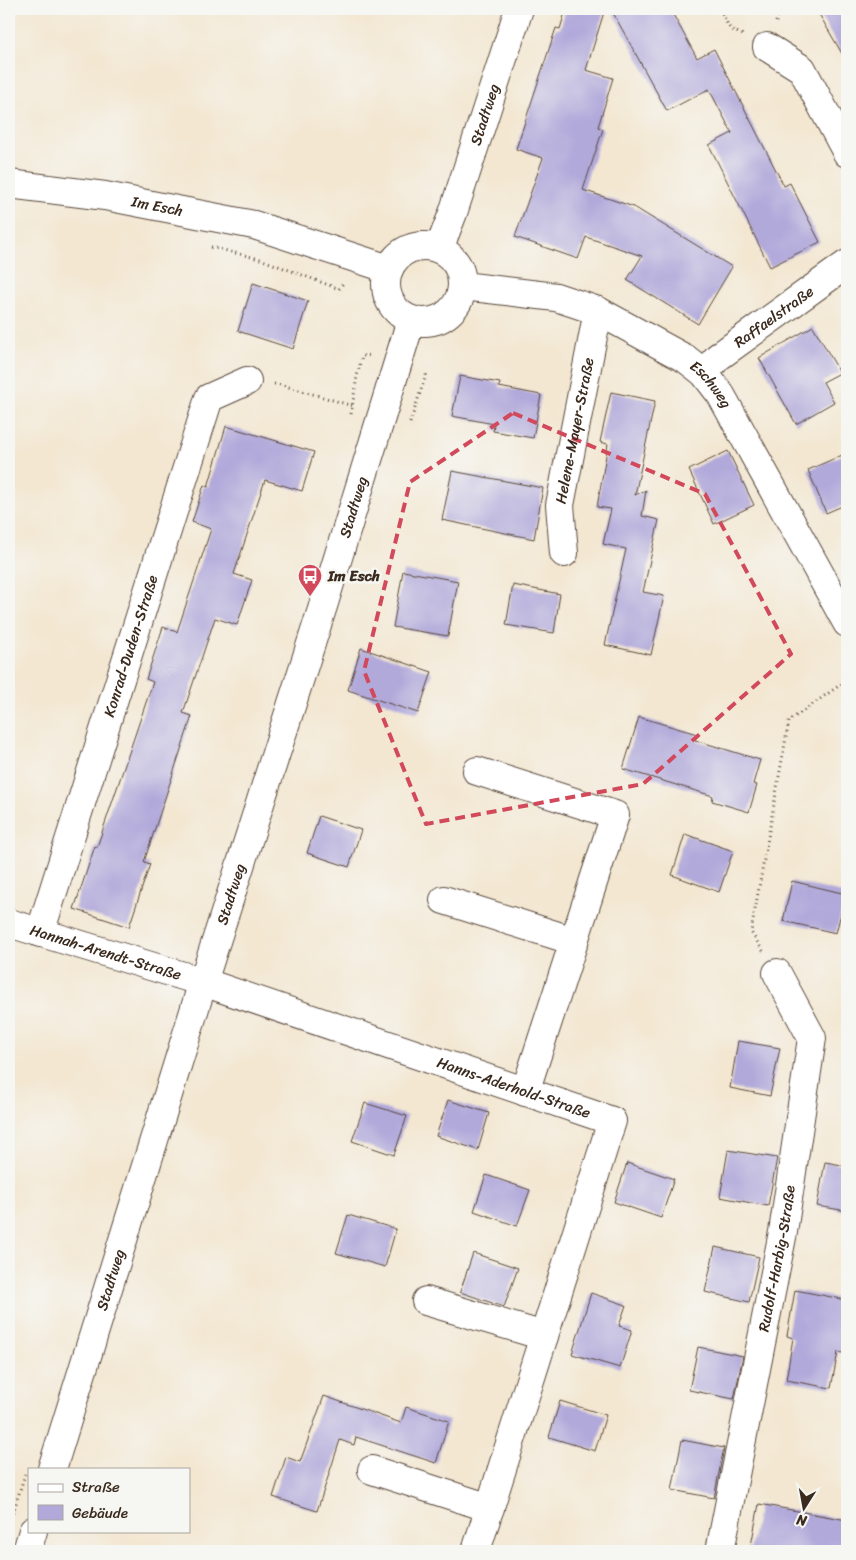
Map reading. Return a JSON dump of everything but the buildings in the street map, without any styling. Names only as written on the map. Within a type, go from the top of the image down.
[{"type":"street","name":"Stadtweg","points":[[440,249],[520,9]]},
{"type":"street","points":[[767,47],[802,69],[847,153]]},
{"type":"street","name":"Im Esch","points":[[9,184],[105,196],[254,225],[388,269]]},
{"type":"street","points":[[416,246],[440,249],[450,255],[457,264],[462,286],[460,298],[454,308],[445,316],[435,321],[411,320],[400,314],[392,305],[387,294],[386,281],[388,269],[395,258],[404,251],[416,246]]},
{"type":"street","name":"Raffaelstraße","points":[[704,373],[718,356],[847,264]]},
{"type":"street","name":"Eschweg","points":[[462,286],[556,298],[598,311],[686,359],[704,373],[720,395],[847,623]]},
{"type":"street","name":"Helene-Mayer-Straße","points":[[564,553],[560,505],[598,311]]},
{"type":"street","name":"Stadtweg","points":[[52,1468],[411,320]]},
{"type":"street","name":"Konrad-Duden-Straße","points":[[40,933],[209,398],[247,382]]},
{"type":"street","points":[[477,771],[614,815],[525,1092]]},
{"type":"street","points":[[444,900],[574,941]]},
{"type":"street","name":"Hannah-Arendt-Straße","points":[[9,923],[203,982]]},
{"type":"street","name":"Rudolf-Harbig-Straße","points":[[720,1551],[783,1232],[812,1038],[777,973]]},
{"type":"street","name":"Hanns-Aderhold-Straße","points":[[203,982],[612,1121],[476,1551]]},
{"type":"street","points":[[426,1301],[544,1336]]},
{"type":"street","points":[[372,1470],[490,1508]]},
{"type":"street","points":[[27,1551],[33,1532]]},
{"type":"path","points":[[211,247],[260,259],[339,289],[358,259]]},
{"type":"path","points":[[247,382],[282,385],[353,406]]},
{"type":"path","points":[[777,973],[751,932],[789,721],[847,680]]},
{"type":"highlighted area","points":[[513,413],[705,494],[791,654],[643,784],[426,824],[364,671],[410,482]]},
{"type":"place","name":"Im Esch","points":[[310,597]]}]
